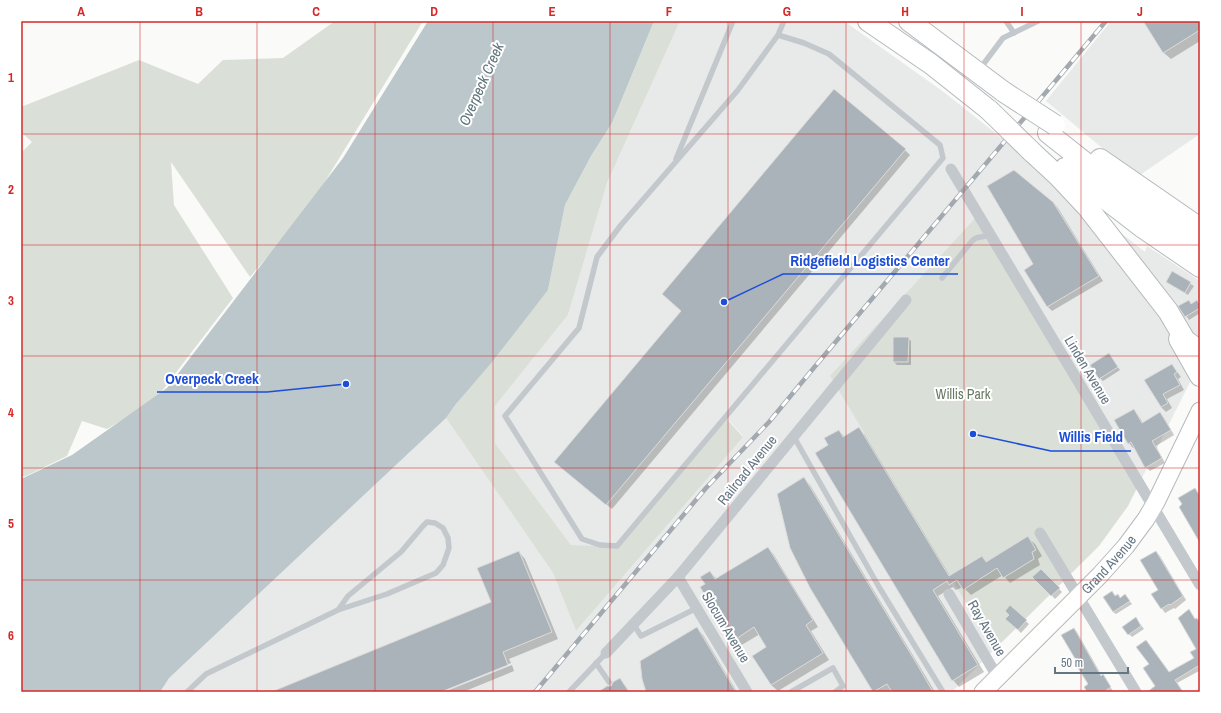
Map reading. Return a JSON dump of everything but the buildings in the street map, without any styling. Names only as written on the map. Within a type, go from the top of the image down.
[{"type":"highway","points":[[868,21],[931,64],[989,110],[1043,139],[1125,194],[1200,249]]},
{"type":"highway","points":[[909,21],[1004,92],[1043,139],[1124,214],[1200,267]]},
{"type":"highway","points":[[1043,139],[1109,166],[1200,228]]},
{"type":"highway","points":[[1043,139],[1058,176],[1088,208],[1168,311],[1185,340],[1200,351]]},
{"type":"highway","points":[[1149,287],[1200,376]]},
{"type":"main road","name":"Grand Avenue","points":[[983,692],[1121,553],[1153,507],[1200,411]]},
{"type":"street","name":"Linden Avenue","points":[[951,169],[1200,585]]},
{"type":"street","name":"Railroad Avenue","points":[[606,653],[678,577],[906,300]]},
{"type":"street","points":[[1040,533],[1136,692]]},
{"type":"street","name":"Slocum Avenue","points":[[678,577],[748,692]]},
{"type":"street","name":"Ray Avenue","points":[[949,594],[998,678]]},
{"type":"lane","points":[[673,165],[733,21]]},
{"type":"lane","points":[[778,35],[804,43],[829,54],[940,145],[943,158],[617,546],[600,545],[582,539],[505,416],[579,328],[597,257],[621,225],[738,90],[778,35],[784,21]]},
{"type":"lane","points":[[1006,21],[1014,33]]},
{"type":"lane","points":[[978,72],[1003,38],[1038,21]]},
{"type":"lane","points":[[942,278],[972,241],[976,238],[990,235]]},
{"type":"lane","points":[[794,437],[879,587],[943,692]]},
{"type":"lane","points":[[188,692],[206,674],[338,610],[387,594],[436,573],[443,565],[449,548],[448,538],[443,528],[434,523],[427,522],[402,552],[348,596],[338,610]]},
{"type":"lane","points":[[634,624],[641,636],[697,608]]},
{"type":"lane","points":[[569,692],[606,653]]},
{"type":"lane","points":[[596,663],[609,682]]},
{"type":"lane","points":[[791,692],[833,668],[843,686],[835,692]]},
{"type":"shaded area","points":[[680,21],[844,21],[945,93],[1145,252],[1147,246],[1200,281],[1200,347],[1197,368],[1138,486],[830,376],[994,650],[952,692],[160,692],[168,678],[446,418],[553,573],[576,631],[743,436],[726,417],[617,546],[571,545],[495,443],[495,406],[568,315],[607,183]]},
{"type":"shaded area","points":[[1111,21],[1200,21],[1200,134],[1137,177],[1046,101]]},
{"type":"green space","points":[[335,21],[423,21],[307,211],[250,277],[171,162],[174,205],[233,298],[155,400],[107,429],[82,421],[67,456],[21,477],[21,153],[32,142],[21,132],[21,107],[139,60],[198,84],[223,60],[283,58]]},
{"type":"green space","points":[[654,21],[680,21],[607,183],[568,315],[495,406],[495,443],[571,545],[617,546],[725,417],[743,437],[576,631],[553,573],[446,418],[548,290],[565,205],[591,156],[612,123]]},
{"type":"green space","name":"Willis Park","points":[[980,213],[1138,486],[1128,506],[1099,546],[994,650],[830,376]]},
{"type":"water","points":[[428,21],[654,21],[612,123],[591,156],[565,205],[548,290],[446,418],[169,678],[160,692],[21,692],[21,479],[72,455],[167,388],[343,158]]},
{"type":"railway","points":[[535,692],[706,488],[769,422],[1106,21]]},
{"type":"place","name":"Ridgefield Logistics Center","points":[[724,302]]},
{"type":"place","name":"Overpeck Creek","points":[[346,384]]},
{"type":"place","name":"Willis Field","points":[[973,434]]}]
